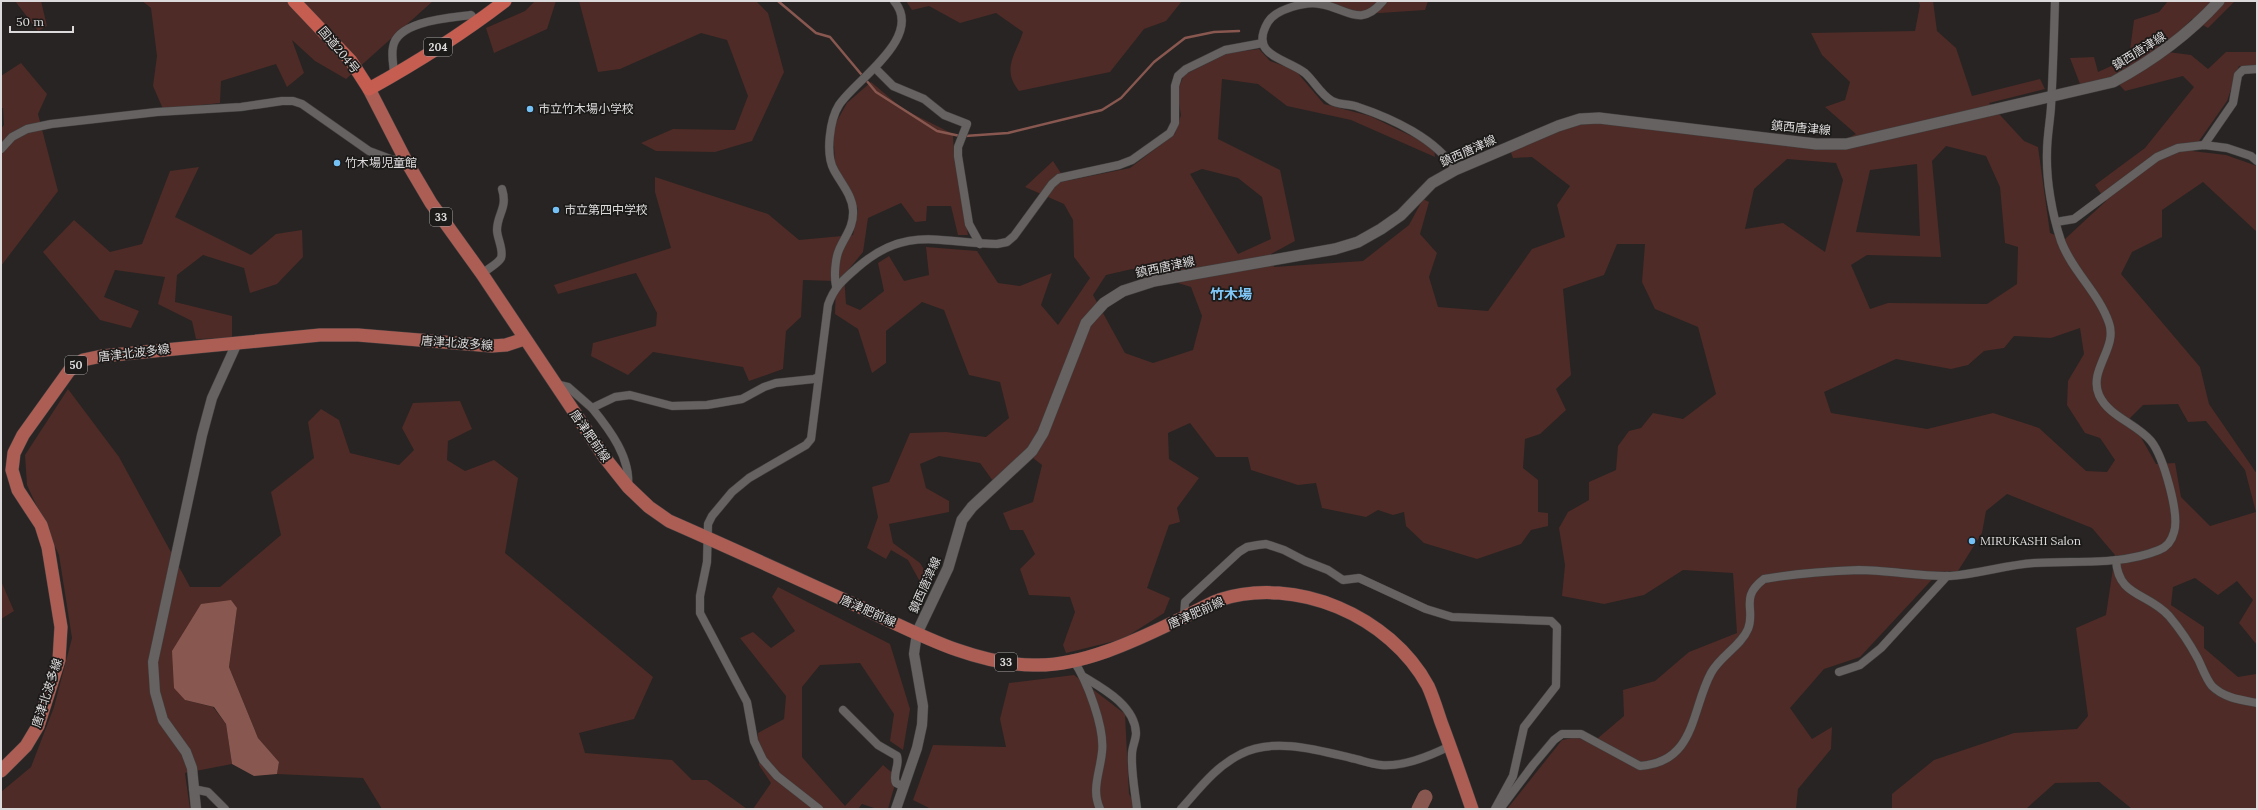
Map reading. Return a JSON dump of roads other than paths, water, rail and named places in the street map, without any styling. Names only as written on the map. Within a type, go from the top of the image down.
[{"type":"highway","name":"国道204号","points":[[294,1],[352,61],[369,89]]},
{"type":"highway","name":"204","points":[[369,89],[477,23],[505,1]]},
{"type":"main road","name":"鎮西唐津線","points":[[917,633],[948,568],[962,520],[972,507],[1036,445],[1043,433],[1086,323],[1104,303],[1123,291],[1154,281],[1335,249],[1358,242],[1401,215],[1432,183],[1455,170],[1558,126],[1580,119],[1599,118],[1816,144],[1846,144],[2051,98],[2113,82],[2143,66],[2179,41],[2219,1]]},
{"type":"main road","name":"唐津肥前線","points":[[369,89],[405,159],[431,202],[482,274],[554,384],[605,458],[628,487],[649,506],[670,521],[917,633],[962,652],[992,661],[1035,666],[1073,660],[1128,645],[1219,600],[1254,593],[1292,594],[1336,606],[1375,627],[1408,656],[1428,687],[1472,809]]},
{"type":"main road","name":"唐津北波多線","points":[[1,771],[26,746],[38,726],[59,660],[60,627],[48,547],[41,525],[18,490],[12,470],[14,453],[23,435],[57,385],[69,371],[83,360],[134,352],[320,335],[358,335],[492,346],[506,345],[524,339]]},
{"type":"street","points":[[819,809],[777,776],[763,760],[754,741],[747,702],[700,613],[700,596],[707,562],[709,539],[708,524],[712,516],[732,492],[749,478],[806,445],[811,439],[828,305],[836,286],[838,251],[850,232],[853,221],[851,199],[833,168],[830,158],[831,124],[839,104],[872,71],[887,53],[900,31],[901,17],[898,6],[894,1]]},
{"type":"street","points":[[1383,1],[1375,10],[1359,16],[1321,4],[1287,8],[1275,13],[1268,22],[1264,32],[1263,43],[1266,50],[1273,56],[1297,67],[1309,77],[1321,94],[1334,102],[1353,105],[1379,114],[1437,146],[1455,170]]},
{"type":"street","points":[[1500,809],[1533,765],[1554,740],[1562,734],[1581,734],[1640,766],[1651,765],[1666,759],[1684,744],[1711,673],[1749,627],[1749,602],[1755,586],[1764,579],[1860,570],[1947,576],[1979,573],[2012,565],[2116,560],[2161,550],[2169,543],[2175,531],[2176,515],[2161,462],[2153,443],[2137,427],[2109,410],[2099,395],[2097,374],[2111,341],[2110,325],[2101,306],[2071,261],[2061,241],[2056,222],[2049,185],[2046,151],[2051,98],[2055,1]]},
{"type":"street","points":[[394,75],[393,47],[398,35],[408,28],[471,15],[477,23]]},
{"type":"street","points":[[836,286],[880,249],[904,240],[917,239],[980,244],[997,244],[1007,242],[1014,236],[1052,184],[1059,178],[1118,165],[1132,160],[1170,133],[1175,123],[1175,86],[1178,76],[1186,69],[1225,50],[1263,43]]},
{"type":"street","points":[[2204,145],[2233,103],[2238,75],[2243,70],[2257,69]]},
{"type":"street","points":[[872,71],[893,86],[924,99],[944,115],[967,124],[958,147],[958,156],[969,224],[980,244]]},
{"type":"street","points":[[1,149],[12,137],[27,129],[50,124],[157,112],[240,107],[293,101],[302,104],[369,151],[393,160],[405,159]]},
{"type":"street","points":[[2056,222],[2074,219],[2157,157],[2178,148],[2204,145],[2227,148],[2251,156],[2257,161]]},
{"type":"street","points":[[482,274],[500,259],[502,254],[497,234],[497,227],[505,199],[502,189]]},
{"type":"street","points":[[196,809],[192,768],[186,752],[163,720],[155,692],[153,662],[202,435],[212,398],[237,343]]},
{"type":"street","points":[[592,408],[614,397],[630,395],[672,406],[707,405],[742,399],[764,387],[776,383],[818,377]]},
{"type":"street","points":[[554,384],[568,387],[592,408],[605,423],[620,449],[630,474],[628,487]]},
{"type":"street","points":[[1184,617],[1185,602],[1203,583],[1247,547],[1266,544],[1328,570],[1343,580],[1359,578],[1426,609],[1452,617],[1551,621],[1557,627],[1556,686],[1524,727],[1513,776],[1495,809]]},
{"type":"street","points":[[2116,560],[2120,582],[2132,591],[2151,600],[2169,616],[2189,643],[2212,685],[2224,696],[2257,703]]},
{"type":"street","points":[[1839,672],[1860,666],[1881,648],[1947,576]]},
{"type":"street","points":[[896,809],[918,748],[922,725],[923,706],[914,654],[917,633]]},
{"type":"street","points":[[1073,660],[1084,677],[1102,735],[1102,752],[1095,785],[1095,798],[1100,809]]},
{"type":"street","points":[[1084,677],[1112,694],[1129,713],[1135,724],[1136,735],[1132,753],[1132,774],[1138,809]]},
{"type":"street","points":[[843,710],[878,746],[897,756],[899,762],[894,778],[896,783],[904,787]]},
{"type":"street","points":[[1180,809],[1216,771],[1241,754],[1260,747],[1282,746],[1324,752],[1380,765],[1394,765],[1411,761],[1450,746]]},
{"type":"street","points":[[193,789],[208,792],[225,809]]},
{"type":"waterway","points":[[778,1],[816,33],[830,37],[876,92],[937,131],[960,136]]},
{"type":"waterway","points":[[965,136],[1008,133],[1102,110],[1121,98],[1154,62],[1185,38],[1214,32],[1239,31]]},
{"type":"waterway","points":[[1419,809],[1425,797]]},
{"type":"place","name":"市立竹木場小学校","points":[[530,109]]},
{"type":"place","name":"竹木場児童館","points":[[337,163]]},
{"type":"place","name":"市立第四中学校","points":[[556,210]]},
{"type":"place","name":"MIRUKASHI Salon","points":[[1972,541]]},
{"type":"district","name":"竹木場","points":[[1231,294]]}]
